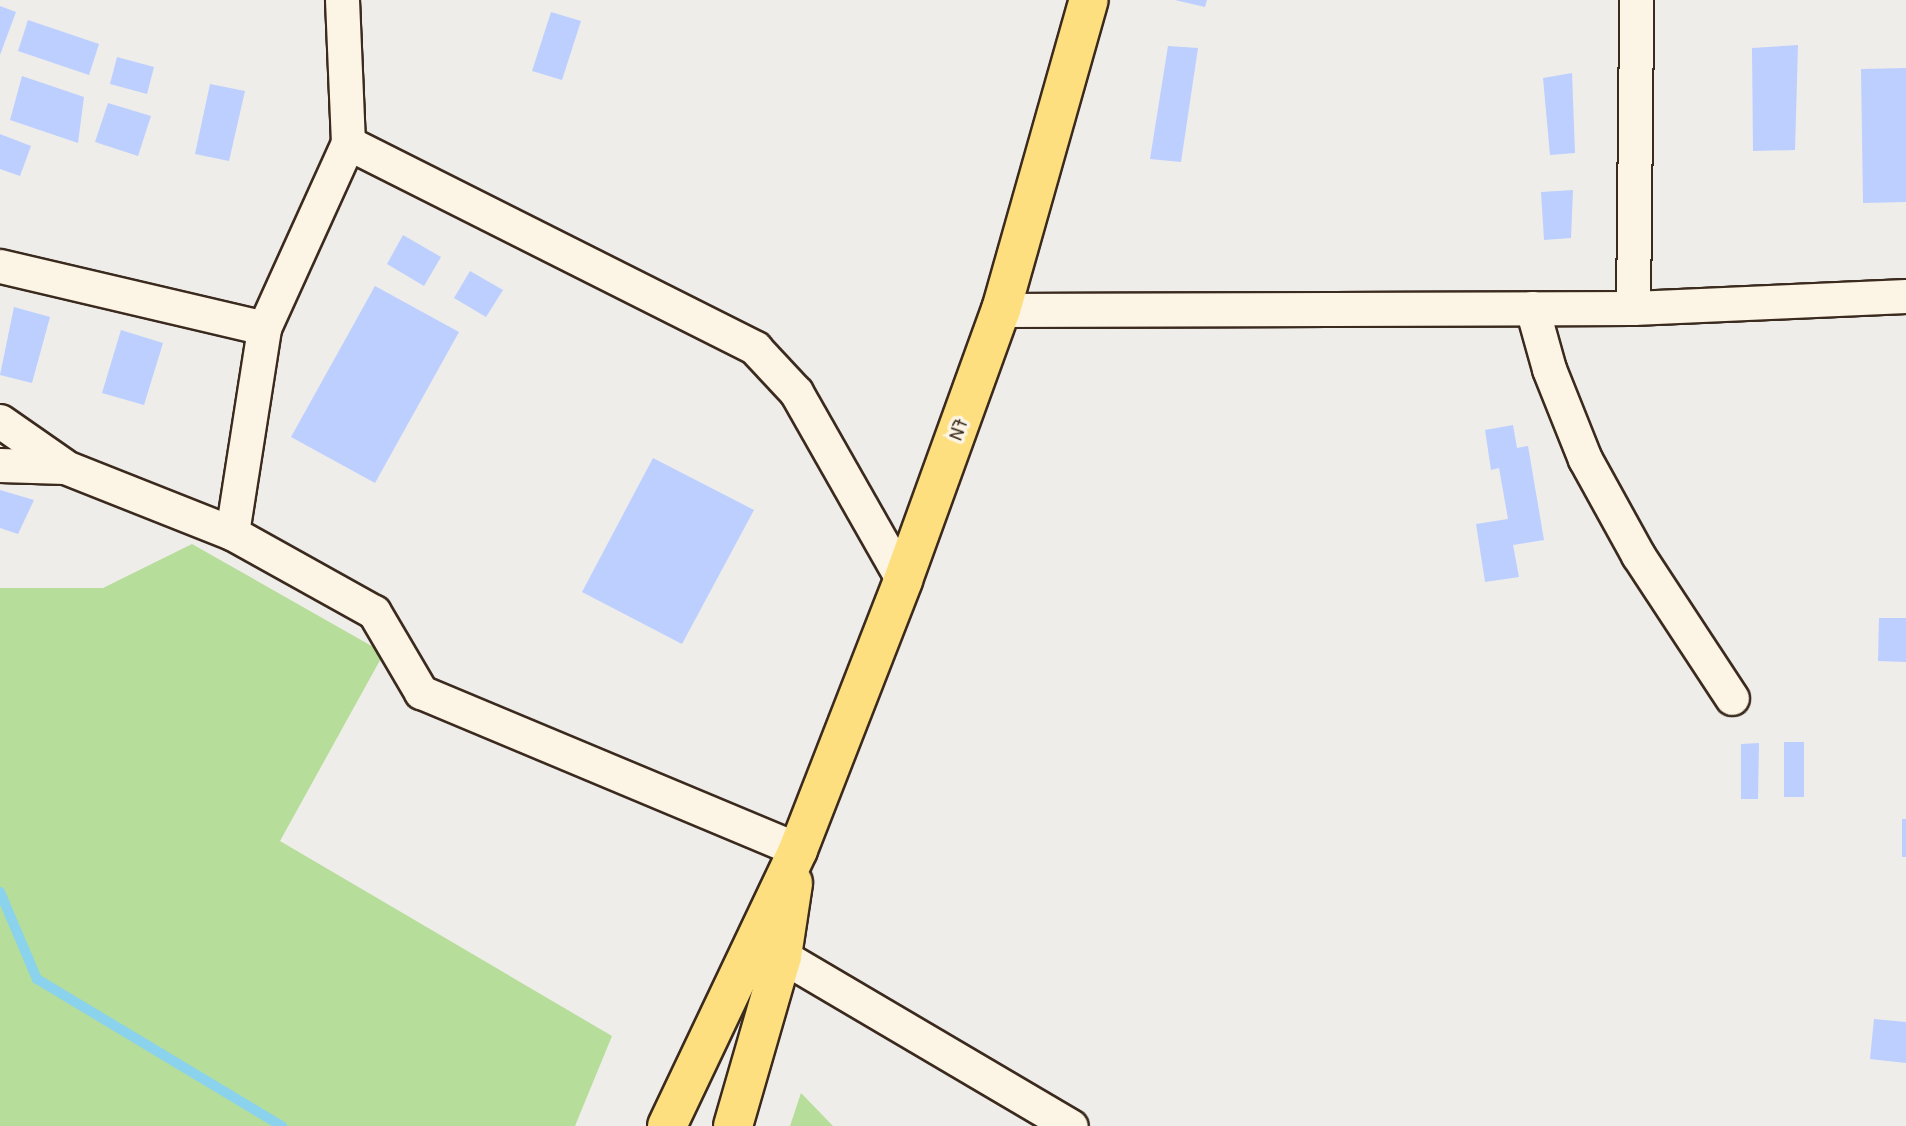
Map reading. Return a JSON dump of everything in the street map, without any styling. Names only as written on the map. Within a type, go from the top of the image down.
[{"type":"main road","name":"N7","points":[[798,850],[903,580],[1001,310],[1089,0]]},
{"type":"main road","points":[[733,1126],[782,956],[798,850]]},
{"type":"main road","points":[[667,1126],[798,850]]},
{"type":"street","points":[[232,533],[264,328],[348,143],[342,0]]},
{"type":"street","points":[[1633,308],[1636,0]]},
{"type":"street","points":[[348,143],[755,348],[796,393],[903,580]]},
{"type":"street","points":[[0,266],[264,328]]},
{"type":"street","points":[[1001,310],[1633,308],[1906,296]]},
{"type":"street","points":[[1532,308],[1549,369],[1585,459],[1638,555],[1732,698]]},
{"type":"street","points":[[0,421],[65,467],[232,533],[374,612],[421,692],[798,850]]},
{"type":"street","points":[[0,465],[65,467]]},
{"type":"street","points":[[782,956],[1071,1126]]},
{"type":"green space","points":[[192,544],[384,653],[280,841],[612,1036],[575,1126],[0,1126],[0,588],[103,588]]},
{"type":"green space","points":[[801,1093],[833,1126],[790,1126]]},
{"type":"building","points":[[1175,0],[1207,0],[1205,7]]},
{"type":"building","points":[[0,6],[16,12],[0,55]]},
{"type":"building","points":[[551,12],[581,21],[562,80],[532,71]]},
{"type":"building","points":[[28,20],[99,44],[89,75],[18,51]]},
{"type":"building","points":[[1798,45],[1795,150],[1753,151],[1752,48]]},
{"type":"building","points":[[1168,46],[1198,48],[1181,162],[1150,159]]},
{"type":"building","points":[[117,57],[154,67],[147,94],[110,84]]},
{"type":"building","points":[[1906,68],[1906,202],[1863,203],[1861,69]]},
{"type":"building","points":[[1572,73],[1575,153],[1550,155],[1543,78]]},
{"type":"building","points":[[22,76],[84,97],[78,143],[10,120]]},
{"type":"building","points":[[210,84],[245,91],[229,161],[195,154]]},
{"type":"building","points":[[108,103],[151,116],[138,156],[95,142]]},
{"type":"building","points":[[0,134],[31,146],[20,176],[0,169]]},
{"type":"building","points":[[1573,190],[1571,238],[1544,240],[1541,192]]},
{"type":"building","points":[[403,235],[441,257],[424,286],[387,264]]},
{"type":"building","points":[[470,271],[503,290],[486,317],[454,298]]},
{"type":"building","points":[[375,286],[459,332],[375,483],[291,437]]},
{"type":"building","points":[[14,307],[50,317],[32,383],[0,375]]},
{"type":"building","points":[[121,330],[163,343],[144,405],[102,393]]},
{"type":"building","points":[[1513,425],[1517,448],[1528,446],[1544,540],[1513,545],[1519,577],[1485,582],[1476,524],[1508,519],[1499,468],[1491,470],[1485,430]]},
{"type":"building","points":[[653,458],[754,510],[682,644],[582,592]]},
{"type":"building","points":[[0,490],[34,500],[18,534],[0,528]]},
{"type":"building","points":[[1879,618],[1906,618],[1906,662],[1878,661]]},
{"type":"building","points":[[1784,742],[1804,742],[1804,797],[1784,797]]},
{"type":"building","points":[[1759,743],[1758,799],[1741,799],[1741,744]]},
{"type":"building","points":[[1902,819],[1906,819],[1906,857],[1902,857]]},
{"type":"building","points":[[1874,1019],[1906,1022],[1906,1063],[1870,1059]]},
{"type":"waterway","points":[[0,892],[37,979],[282,1126]]}]
